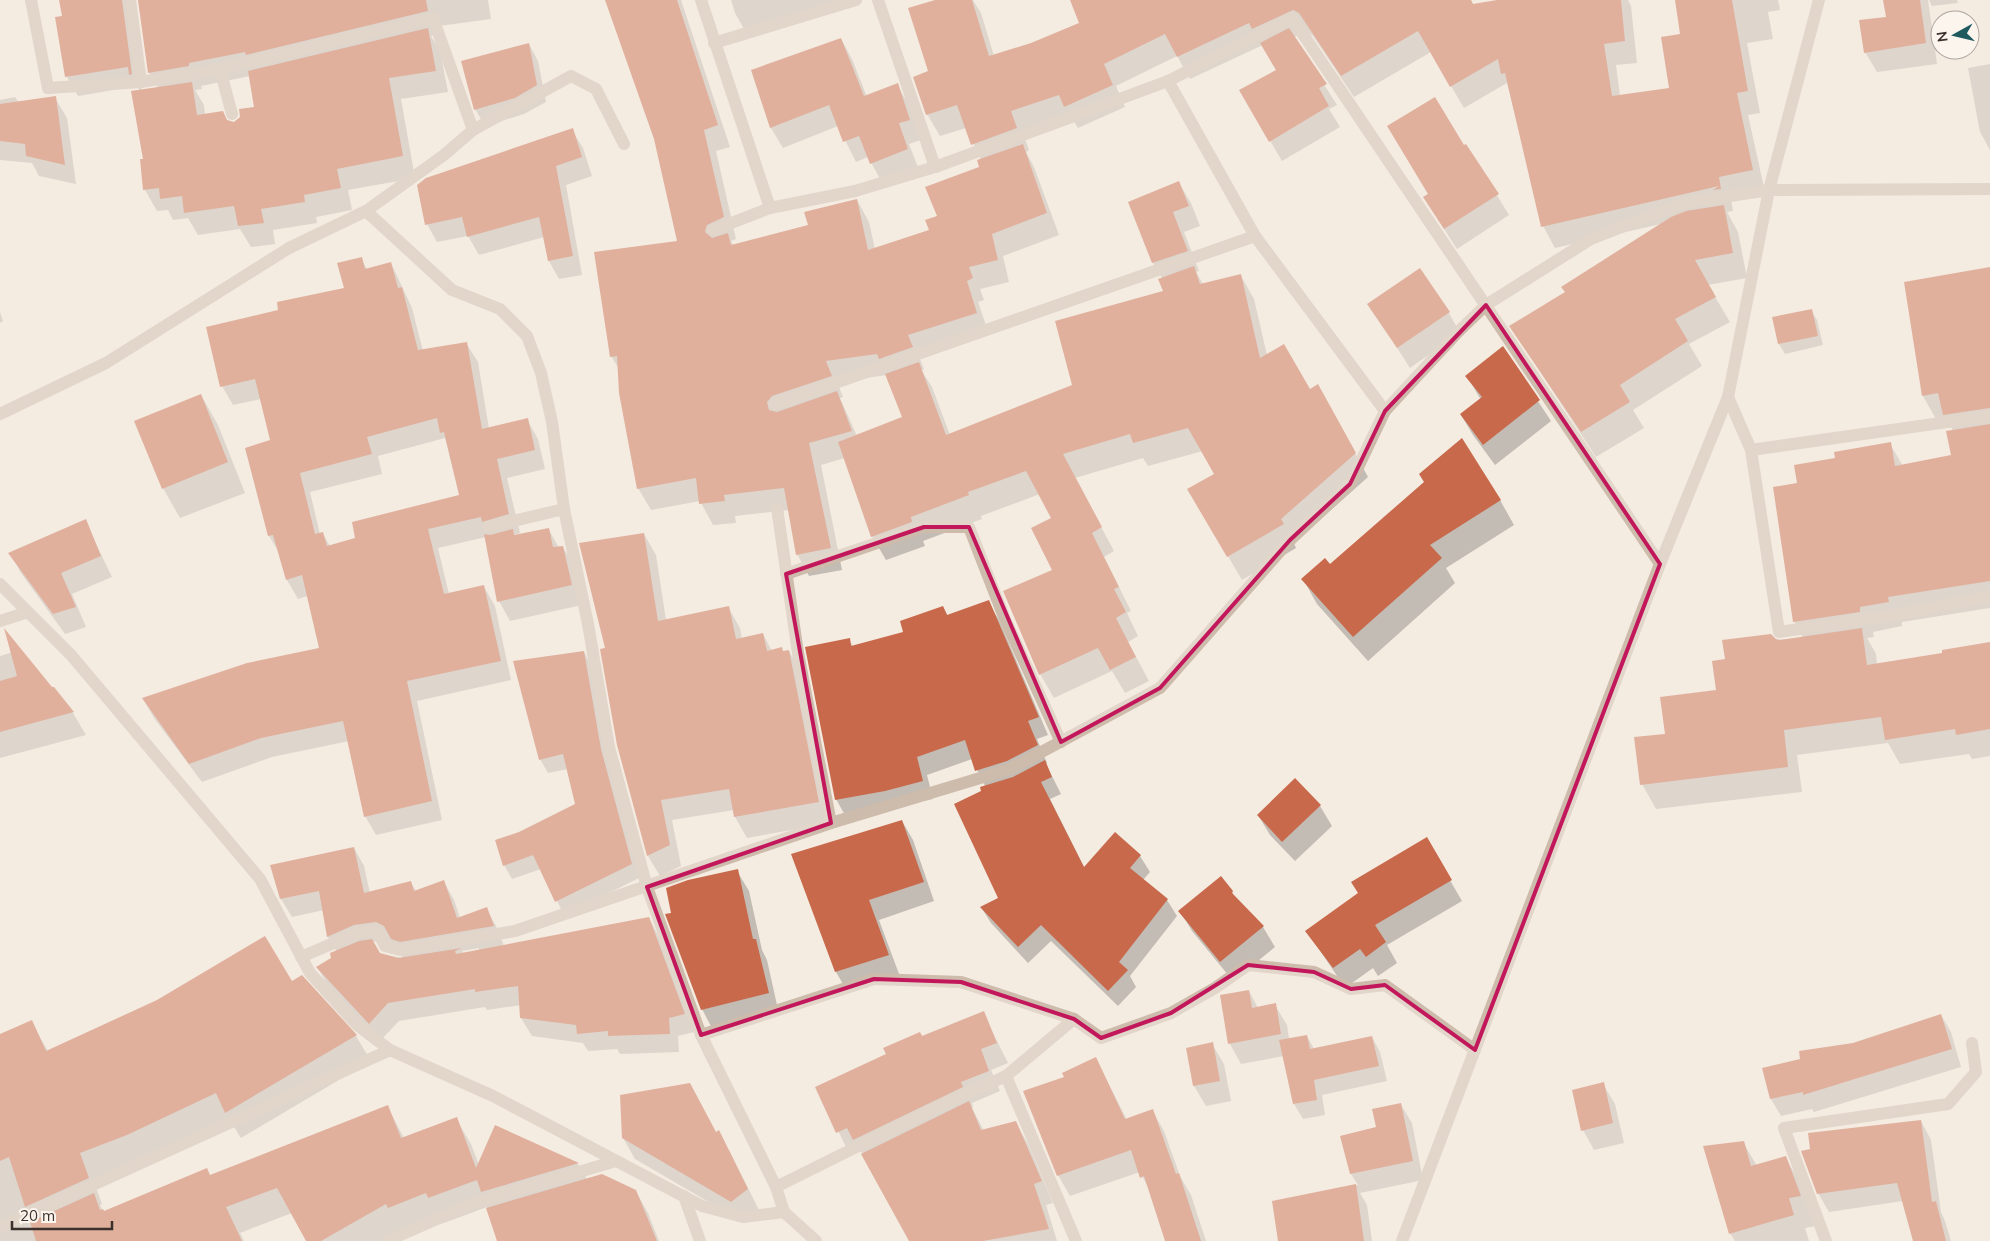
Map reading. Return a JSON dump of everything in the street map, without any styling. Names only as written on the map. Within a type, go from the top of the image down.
[{"type":"street","points":[[31,0],[48,88],[141,82],[220,69],[433,18],[473,130]]},
{"type":"street","points":[[130,0],[141,82]]},
{"type":"street","points":[[701,0],[770,208]]},
{"type":"street","points":[[714,43],[856,0]]},
{"type":"street","points":[[878,0],[935,167]]},
{"type":"street","points":[[1402,1241],[1660,564],[1728,397],[1769,190],[1819,0]]},
{"type":"street","points":[[713,230],[770,208],[855,191],[935,167],[1168,81],[1292,18],[1660,564]]},
{"type":"street","points":[[220,69],[232,114]]},
{"type":"street","points":[[0,414],[106,363],[289,248],[366,211],[444,155],[473,130],[571,76],[596,89],[624,144]]},
{"type":"street","points":[[1168,81],[1255,236],[1385,411]]},
{"type":"street","points":[[301,956],[357,933],[377,930],[385,946],[400,950],[442,945],[515,931],[831,823],[1010,769],[1160,688],[1290,540],[1350,484],[1385,411],[1486,305],[1590,239],[1684,203],[1769,190],[1990,190]]},
{"type":"street","points":[[366,211],[452,290],[500,309],[527,336],[542,373],[552,422],[564,509],[588,624],[609,747],[647,886],[701,1035],[776,1187],[784,1212],[816,1241]]},
{"type":"street","points":[[775,404],[1255,236]]},
{"type":"street","points":[[1728,397],[1751,450],[1779,632],[1901,614],[1990,596]]},
{"type":"street","points":[[1751,450],[1990,416]]},
{"type":"street","points":[[777,508],[798,653],[831,823]]},
{"type":"street","points":[[488,527],[564,509]]},
{"type":"street","points":[[786,574],[924,527],[969,527],[1004,617],[1061,742]]},
{"type":"street","points":[[0,584],[71,655],[260,879],[310,973],[357,1026],[390,1050],[493,1096],[702,1206],[743,1216],[784,1212]]},
{"type":"street","points":[[0,621],[28,612]]},
{"type":"street","points":[[701,1035],[874,978],[960,982],[1074,1019],[1100,1038],[1171,1012],[1215,988],[1248,965],[1314,972],[1350,989],[1385,985],[1475,1050]]},
{"type":"street","points":[[776,1187],[939,1106],[1006,1076],[1074,1019]]},
{"type":"street","points":[[1826,1241],[1784,1128],[1948,1104],[1976,1072],[1972,1043]]},
{"type":"street","points":[[0,1227],[390,1050]]},
{"type":"street","points":[[1006,1076],[1076,1241]]},
{"type":"street","points":[[386,1241],[473,1203],[616,1161]]},
{"type":"street","points":[[684,1196],[700,1241]]},
{"type":"highlighted area","points":[[1486,305],[1660,564],[1475,1050],[1385,985],[1351,989],[1314,972],[1248,965],[1171,1013],[1101,1038],[1074,1019],[961,982],[874,979],[701,1035],[647,887],[831,823],[786,574],[924,527],[969,527],[1061,742],[1160,688],[1290,540],[1350,484],[1385,411]]},
{"type":"building","points":[[59,0],[122,0],[132,74],[129,75],[128,67],[65,77],[55,17],[62,16]]},
{"type":"building","points":[[138,0],[426,0],[428,11],[246,55],[245,52],[189,63],[189,66],[148,73]]},
{"type":"building","points":[[605,0],[677,0],[718,125],[704,130],[724,217],[707,225],[705,232],[712,238],[728,233],[731,245],[808,225],[804,212],[857,199],[868,250],[929,230],[925,220],[937,216],[925,187],[979,167],[977,160],[1023,144],[1047,213],[992,234],[998,260],[969,267],[973,278],[967,281],[977,313],[908,335],[913,347],[879,359],[877,354],[826,361],[832,376],[772,396],[767,402],[769,410],[777,412],[837,391],[852,431],[809,443],[831,548],[796,555],[784,488],[724,495],[725,501],[699,504],[696,478],[637,489],[619,393],[617,356],[610,357],[594,252],[677,241],[654,139]]},
{"type":"building","points":[[935,0],[972,0],[989,56],[1031,43],[1079,23],[1070,0],[1471,0],[1473,4],[1497,0],[1621,0],[1625,41],[1604,44],[1612,96],[1669,88],[1661,37],[1680,34],[1675,0],[1732,0],[1748,91],[1737,93],[1753,170],[1719,177],[1721,189],[1713,190],[1719,186],[1541,227],[1505,73],[1501,74],[1498,59],[1450,87],[1418,31],[1341,76],[1299,13],[1293,10],[1252,29],[1249,23],[1177,57],[1165,34],[1104,64],[1113,85],[1064,107],[1059,95],[1011,111],[1017,128],[971,145],[957,105],[926,115],[913,77],[928,71],[908,8]]},
{"type":"building","points":[[1883,0],[1920,0],[1926,43],[1864,53],[1859,20],[1886,17]]},
{"type":"building","points":[[428,28],[436,71],[389,78],[403,156],[337,169],[341,188],[304,195],[305,202],[261,209],[264,223],[238,226],[234,206],[184,213],[182,196],[160,199],[159,188],[143,190],[140,159],[143,159],[131,91],[192,82],[197,115],[223,111],[227,120],[234,122],[240,117],[239,109],[254,107],[248,71]]},
{"type":"building","points":[[1289,28],[1327,84],[1319,88],[1329,106],[1269,142],[1239,90],[1276,70],[1260,43]]},
{"type":"building","points":[[841,38],[864,96],[898,83],[910,120],[899,123],[908,149],[870,164],[859,136],[843,142],[829,105],[770,128],[751,70]]},
{"type":"building","points":[[529,43],[537,85],[515,98],[474,110],[461,61]]},
{"type":"building","points":[[56,96],[65,165],[26,156],[25,144],[0,141],[0,104]]},
{"type":"building","points":[[1435,97],[1464,145],[1466,144],[1499,194],[1444,229],[1423,197],[1428,194],[1387,126]]},
{"type":"building","points":[[573,128],[582,157],[556,166],[573,256],[548,261],[539,217],[467,237],[462,217],[425,225],[417,185],[426,178]]},
{"type":"building","points":[[1179,181],[1189,206],[1173,212],[1188,251],[1152,263],[1128,202]]},
{"type":"building","points":[[1724,205],[1733,253],[1695,260],[1716,297],[1675,319],[1688,341],[1620,385],[1630,402],[1581,432],[1509,326],[1565,292],[1561,287],[1671,217],[1686,211]]},
{"type":"building","points":[[362,257],[365,269],[391,262],[398,288],[402,287],[418,350],[467,342],[482,429],[528,418],[535,450],[497,459],[509,514],[482,522],[481,517],[428,529],[444,594],[484,585],[501,661],[407,681],[432,801],[364,817],[343,721],[261,738],[189,764],[142,698],[247,663],[319,648],[302,575],[286,580],[273,535],[268,536],[245,448],[270,440],[255,379],[220,387],[206,327],[278,310],[277,302],[344,288],[337,263]],"holes":[[[437,418],[440,433],[444,432],[459,495],[352,522],[355,538],[327,546],[323,532],[315,534],[300,473],[372,454],[367,437]]]},
{"type":"building","points":[[1194,266],[1200,284],[1241,274],[1260,358],[1284,344],[1310,389],[1318,384],[1356,453],[1281,519],[1284,524],[1227,557],[1187,489],[1214,474],[1188,428],[1133,443],[1130,434],[1063,454],[1102,527],[1092,533],[1119,587],[1114,589],[1126,612],[1116,618],[1136,657],[1110,670],[1098,648],[1039,675],[1003,591],[1052,570],[1031,528],[1051,518],[1026,471],[968,492],[969,495],[911,517],[912,522],[871,537],[838,442],[902,417],[885,374],[919,362],[946,435],[1072,385],[1055,321],[1163,291],[1158,279]]},
{"type":"building","points":[[1990,267],[1990,408],[1943,415],[1938,393],[1922,396],[1904,282]]},
{"type":"building","points":[[1420,268],[1450,312],[1397,348],[1367,304]]},
{"type":"building","points":[[1812,309],[1818,336],[1778,344],[1772,317]]},
{"type":"building","points":[[1503,346],[1540,400],[1483,445],[1460,414],[1482,397],[1465,376]]},
{"type":"building","points":[[201,394],[228,462],[162,489],[134,421]]},
{"type":"building","points":[[1990,424],[1990,581],[1888,597],[1889,602],[1860,607],[1860,612],[1793,622],[1773,487],[1797,483],[1794,465],[1835,458],[1834,452],[1891,442],[1895,466],[1951,455],[1946,431]]},
{"type":"building","points":[[1462,438],[1501,500],[1430,545],[1442,558],[1353,637],[1301,579],[1325,558],[1330,564],[1424,482],[1419,474]]},
{"type":"building","points":[[86,519],[101,556],[61,573],[76,607],[53,614],[8,553]]},
{"type":"building","points":[[549,528],[553,547],[563,546],[572,585],[497,602],[484,534],[490,535],[513,529],[514,535]]},
{"type":"building","points":[[644,533],[658,621],[729,606],[736,639],[763,633],[767,651],[782,647],[783,651],[789,650],[819,802],[734,817],[729,789],[661,800],[670,845],[647,856],[617,745],[600,649],[605,648],[579,543]]},
{"type":"building","points":[[989,600],[1039,717],[1028,721],[1038,745],[1007,761],[975,771],[965,740],[917,757],[923,781],[885,791],[835,800],[805,647],[850,638],[851,646],[903,632],[900,621],[943,606],[947,615]]},
{"type":"building","points":[[4,628],[74,712],[0,732],[0,681],[17,676]]},
{"type":"building","points":[[1862,628],[1867,665],[1942,653],[1942,650],[1990,642],[1990,729],[1956,735],[1955,729],[1885,740],[1881,717],[1784,730],[1788,767],[1640,785],[1634,737],[1665,734],[1660,697],[1716,690],[1712,661],[1725,659],[1722,640],[1771,634],[1780,640]]},
{"type":"building","points":[[584,651],[601,749],[632,864],[555,902],[533,855],[503,866],[495,840],[519,832],[575,804],[563,754],[539,760],[513,661]]},
{"type":"building","points":[[1045,760],[1052,777],[1041,782],[1084,867],[1115,832],[1141,855],[1130,868],[1168,899],[1119,962],[1128,970],[1108,991],[1041,925],[1018,947],[980,907],[998,898],[954,804],[981,791],[980,787],[1013,777]]},
{"type":"building","points":[[1295,778],[1321,805],[1282,842],[1257,815]]},
{"type":"building","points":[[902,820],[924,882],[869,900],[889,955],[835,972],[791,854]]},
{"type":"building","points":[[1427,837],[1452,880],[1375,925],[1386,942],[1366,957],[1360,949],[1333,968],[1305,931],[1358,893],[1351,882]]},
{"type":"building","points":[[354,847],[364,893],[411,881],[414,891],[444,880],[457,918],[487,907],[494,926],[400,942],[391,939],[384,926],[376,922],[354,925],[327,937],[319,891],[280,899],[270,865]]},
{"type":"building","points":[[738,869],[753,939],[756,939],[769,993],[701,1010],[665,914],[671,913],[666,888],[688,880]]},
{"type":"building","points":[[1221,876],[1233,891],[1232,893],[1264,926],[1220,962],[1178,911]]},
{"type":"building","points":[[649,917],[685,1014],[669,1018],[670,1034],[608,1036],[608,1031],[577,1034],[576,1025],[520,1018],[518,986],[475,992],[475,989],[388,1003],[369,1024],[316,967],[331,958],[330,953],[359,941],[372,939],[380,953],[398,958],[462,948],[455,951],[456,954]]},
{"type":"building","points":[[265,936],[292,981],[302,975],[357,1035],[225,1113],[216,1093],[127,1135],[80,1153],[89,1178],[25,1207],[9,1157],[0,1161],[0,1034],[32,1020],[46,1051],[157,1000]]},
{"type":"building","points":[[1249,990],[1252,1008],[1276,1003],[1281,1034],[1228,1044],[1220,995]]},
{"type":"building","points":[[984,1011],[997,1043],[981,1049],[989,1071],[961,1082],[963,1087],[853,1140],[847,1128],[836,1133],[815,1087],[886,1054],[883,1048],[920,1032],[922,1036]]},
{"type":"building","points":[[1941,1014],[1952,1049],[1803,1095],[1803,1092],[1770,1099],[1762,1068],[1800,1059],[1799,1051],[1853,1043]]},
{"type":"building","points":[[1307,1035],[1310,1049],[1372,1036],[1379,1066],[1314,1080],[1317,1100],[1293,1104],[1279,1040]]},
{"type":"building","points":[[1213,1042],[1220,1081],[1193,1086],[1186,1048]]},
{"type":"building","points":[[1096,1057],[1125,1119],[1153,1109],[1176,1174],[1179,1173],[1201,1241],[1165,1241],[1144,1176],[1140,1178],[1131,1150],[1057,1176],[1023,1091],[1064,1077],[1062,1073]]},
{"type":"building","points":[[1604,1082],[1613,1123],[1581,1131],[1572,1090]]},
{"type":"building","points":[[690,1083],[716,1132],[719,1130],[748,1189],[731,1202],[622,1138],[620,1095]]},
{"type":"building","points":[[969,1101],[981,1130],[1016,1121],[1042,1181],[1034,1184],[1049,1229],[983,1241],[909,1241],[861,1154]]},
{"type":"building","points":[[1401,1103],[1413,1161],[1350,1174],[1340,1136],[1376,1127],[1372,1109]]},
{"type":"building","points":[[388,1105],[401,1138],[457,1117],[476,1168],[495,1125],[579,1163],[481,1192],[477,1180],[428,1198],[426,1193],[388,1208],[386,1204],[321,1241],[306,1241],[277,1188],[226,1207],[242,1241],[36,1241],[30,1222],[94,1193],[100,1210],[103,1209],[104,1211],[207,1168],[210,1175]]},
{"type":"building","points":[[1921,1120],[1932,1202],[1936,1201],[1946,1241],[1913,1241],[1897,1183],[1817,1194],[1801,1151],[1810,1149],[1808,1133]]},
{"type":"building","points":[[1744,1141],[1751,1166],[1786,1156],[1801,1196],[1789,1198],[1794,1215],[1729,1234],[1703,1146]]},
{"type":"building","points":[[602,1174],[636,1190],[657,1241],[497,1241],[486,1208]]},
{"type":"building","points":[[1356,1184],[1364,1241],[1278,1241],[1272,1201]]}]
